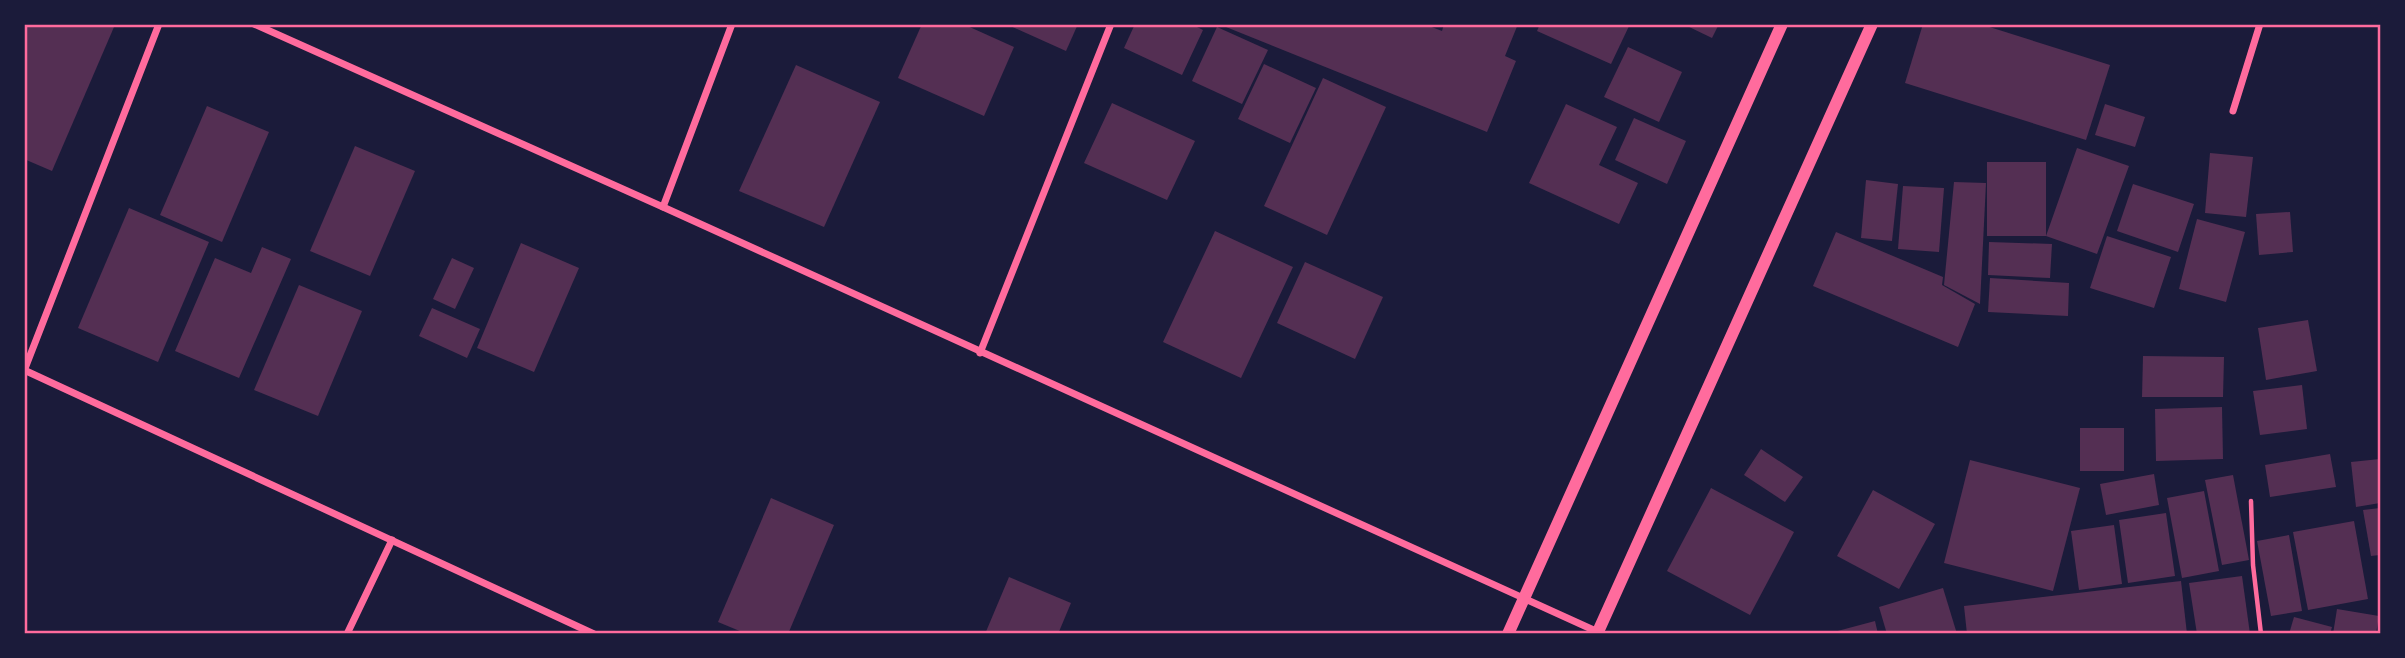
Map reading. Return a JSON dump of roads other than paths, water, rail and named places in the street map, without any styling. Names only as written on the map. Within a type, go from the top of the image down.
[{"type":"street","points":[[159,24],[25,370],[594,634]]},
{"type":"street","points":[[254,24],[1599,633],[1872,24]]},
{"type":"street","points":[[663,207],[732,24]]},
{"type":"street","points":[[980,353],[1111,24]]},
{"type":"street","points":[[1508,634],[1782,24]]},
{"type":"street","points":[[2233,111],[2260,24]]},
{"type":"street","points":[[347,634],[392,540]]}]
